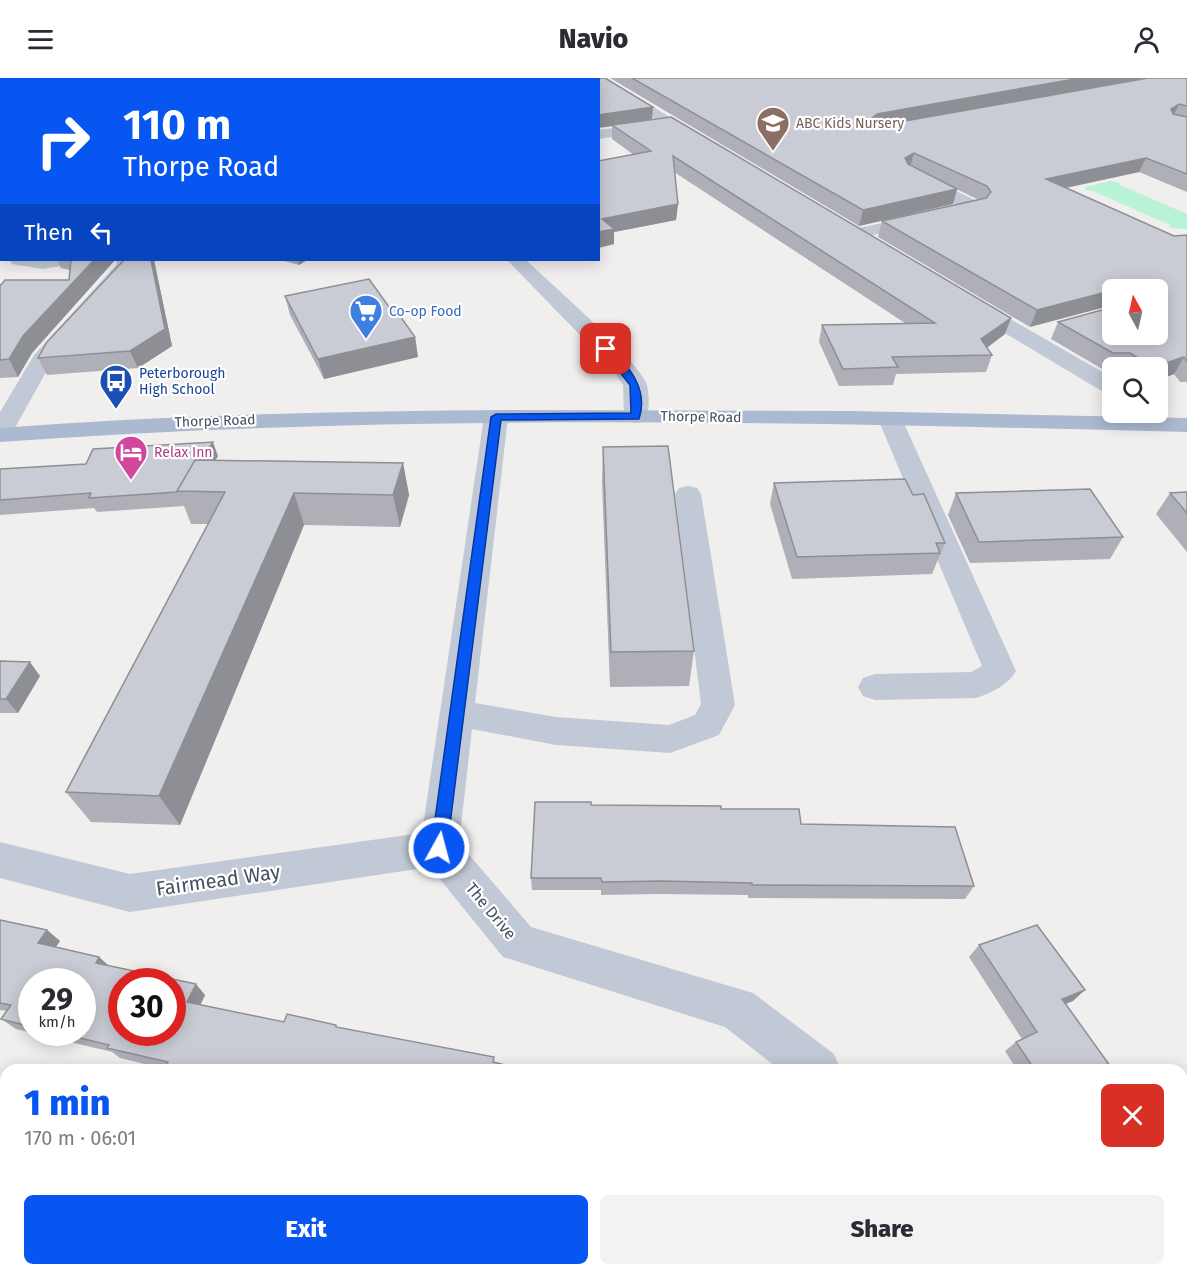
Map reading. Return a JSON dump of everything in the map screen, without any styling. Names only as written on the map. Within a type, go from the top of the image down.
[{"type":"main road","name":"Thorpe Road","points":[[0,434],[234,420],[636,416],[890,419],[1102,418]]},
{"type":"main road","name":"Thorpe Road","points":[[1168,421],[1187,425]]},
{"type":"street","points":[[600,80],[713,148]]},
{"type":"street","points":[[600,135],[672,124]]},
{"type":"street","points":[[875,246],[850,231],[975,207],[911,174]]},
{"type":"street","points":[[27,261],[43,263],[58,261]]},
{"type":"street","points":[[0,434],[45,355],[126,266],[126,261]]},
{"type":"street","points":[[517,261],[621,364],[635,385],[636,416]]},
{"type":"street","points":[[955,295],[1102,382]]},
{"type":"street","points":[[1025,337],[1058,328]]},
{"type":"street","points":[[439,848],[496,417]]},
{"type":"street","points":[[875,687],[976,685],[1000,671],[890,419]]},
{"type":"street","points":[[457,712],[556,731],[670,739],[707,725],[717,705],[688,494]]},
{"type":"street","name":"Fairmead Way","points":[[0,860],[130,893],[439,848]]},
{"type":"street","name":"The Drive","points":[[439,848],[518,943],[737,1010],[810,1064]]},
{"type":"green space","points":[[1110,181],[1120,183],[1120,185],[1187,214],[1187,229],[1170,228],[1170,225],[1093,191],[1085,190],[1085,187]]},
{"type":"building","points":[[600,78],[605,78],[653,107],[600,115]]},
{"type":"building","points":[[632,78],[1080,78],[877,114],[868,121],[877,126],[1148,78],[1187,78],[1187,106],[1179,104],[1171,109],[1173,114],[1187,117],[1187,174],[1146,158],[1046,179],[1174,236],[1187,235],[1187,361],[1184,357],[1168,362],[1168,357],[1137,357],[1130,353],[1113,353],[1058,322],[1102,310],[1102,345],[1168,345],[1168,279],[1102,279],[1102,293],[1037,310],[882,221],[986,198],[991,192],[987,186],[914,153],[905,158],[908,164],[957,189],[863,210]]},
{"type":"building","points":[[671,117],[1011,318],[981,339],[992,355],[892,357],[898,367],[843,369],[822,325],[935,323],[673,156],[678,204],[602,219],[614,229],[600,232],[600,161],[651,151],[612,125]]},
{"type":"building","points":[[71,261],[93,261],[23,336],[9,359],[0,360],[0,286],[5,280],[69,280]]},
{"type":"building","points":[[123,261],[151,261],[165,329],[130,351],[38,358],[47,342]]},
{"type":"building","points":[[369,279],[389,307],[393,306],[415,337],[318,359],[285,296]]},
{"type":"building","points":[[213,442],[201,460],[195,460],[177,492],[89,498],[91,493],[0,500],[0,469],[86,464],[93,449]]},
{"type":"building","points":[[668,446],[694,651],[611,652],[603,447]]},
{"type":"building","points":[[195,460],[403,463],[393,495],[294,493],[159,796],[66,792],[225,492],[177,491]]},
{"type":"building","points":[[905,479],[913,495],[924,494],[945,543],[936,543],[940,553],[797,557],[774,483]]},
{"type":"building","points":[[1090,489],[1123,537],[979,542],[956,493]]},
{"type":"building","points":[[1187,492],[1187,513],[1170,493]]},
{"type":"building","points":[[0,661],[30,662],[6,699],[0,699]]},
{"type":"building","points":[[535,802],[721,806],[721,809],[799,809],[801,824],[955,827],[974,886],[752,885],[752,883],[661,881],[602,882],[601,878],[531,878]]},
{"type":"building","points":[[0,920],[47,930],[38,943],[99,957],[96,963],[120,968],[108,968],[108,1045],[96,1042],[96,968],[18,968],[18,1023],[1,1019],[11,1005],[0,1003]]},
{"type":"building","points":[[1037,925],[1085,990],[1062,999],[1109,1064],[1031,1064],[1016,1042],[1037,1032],[979,945]]},
{"type":"building","points":[[186,982],[196,984],[187,1002],[284,1022],[287,1014],[336,1025],[336,1027],[494,1057],[493,1062],[501,1064],[167,1064],[168,1062],[107,1048],[108,1046],[186,1046]]},
{"type":"place","name":"ABC Kids Nursery","points":[[773,152]]},
{"type":"place","name":"Co-op Food","points":[[366,340]]},
{"type":"place","name":"Peterborough High School","points":[[116,410]]},
{"type":"place","name":"Relax Inn","points":[[131,481]]},
{"type":"route","points":[[439,848],[496,417],[636,416],[635,385],[621,364],[606,349]]}]
